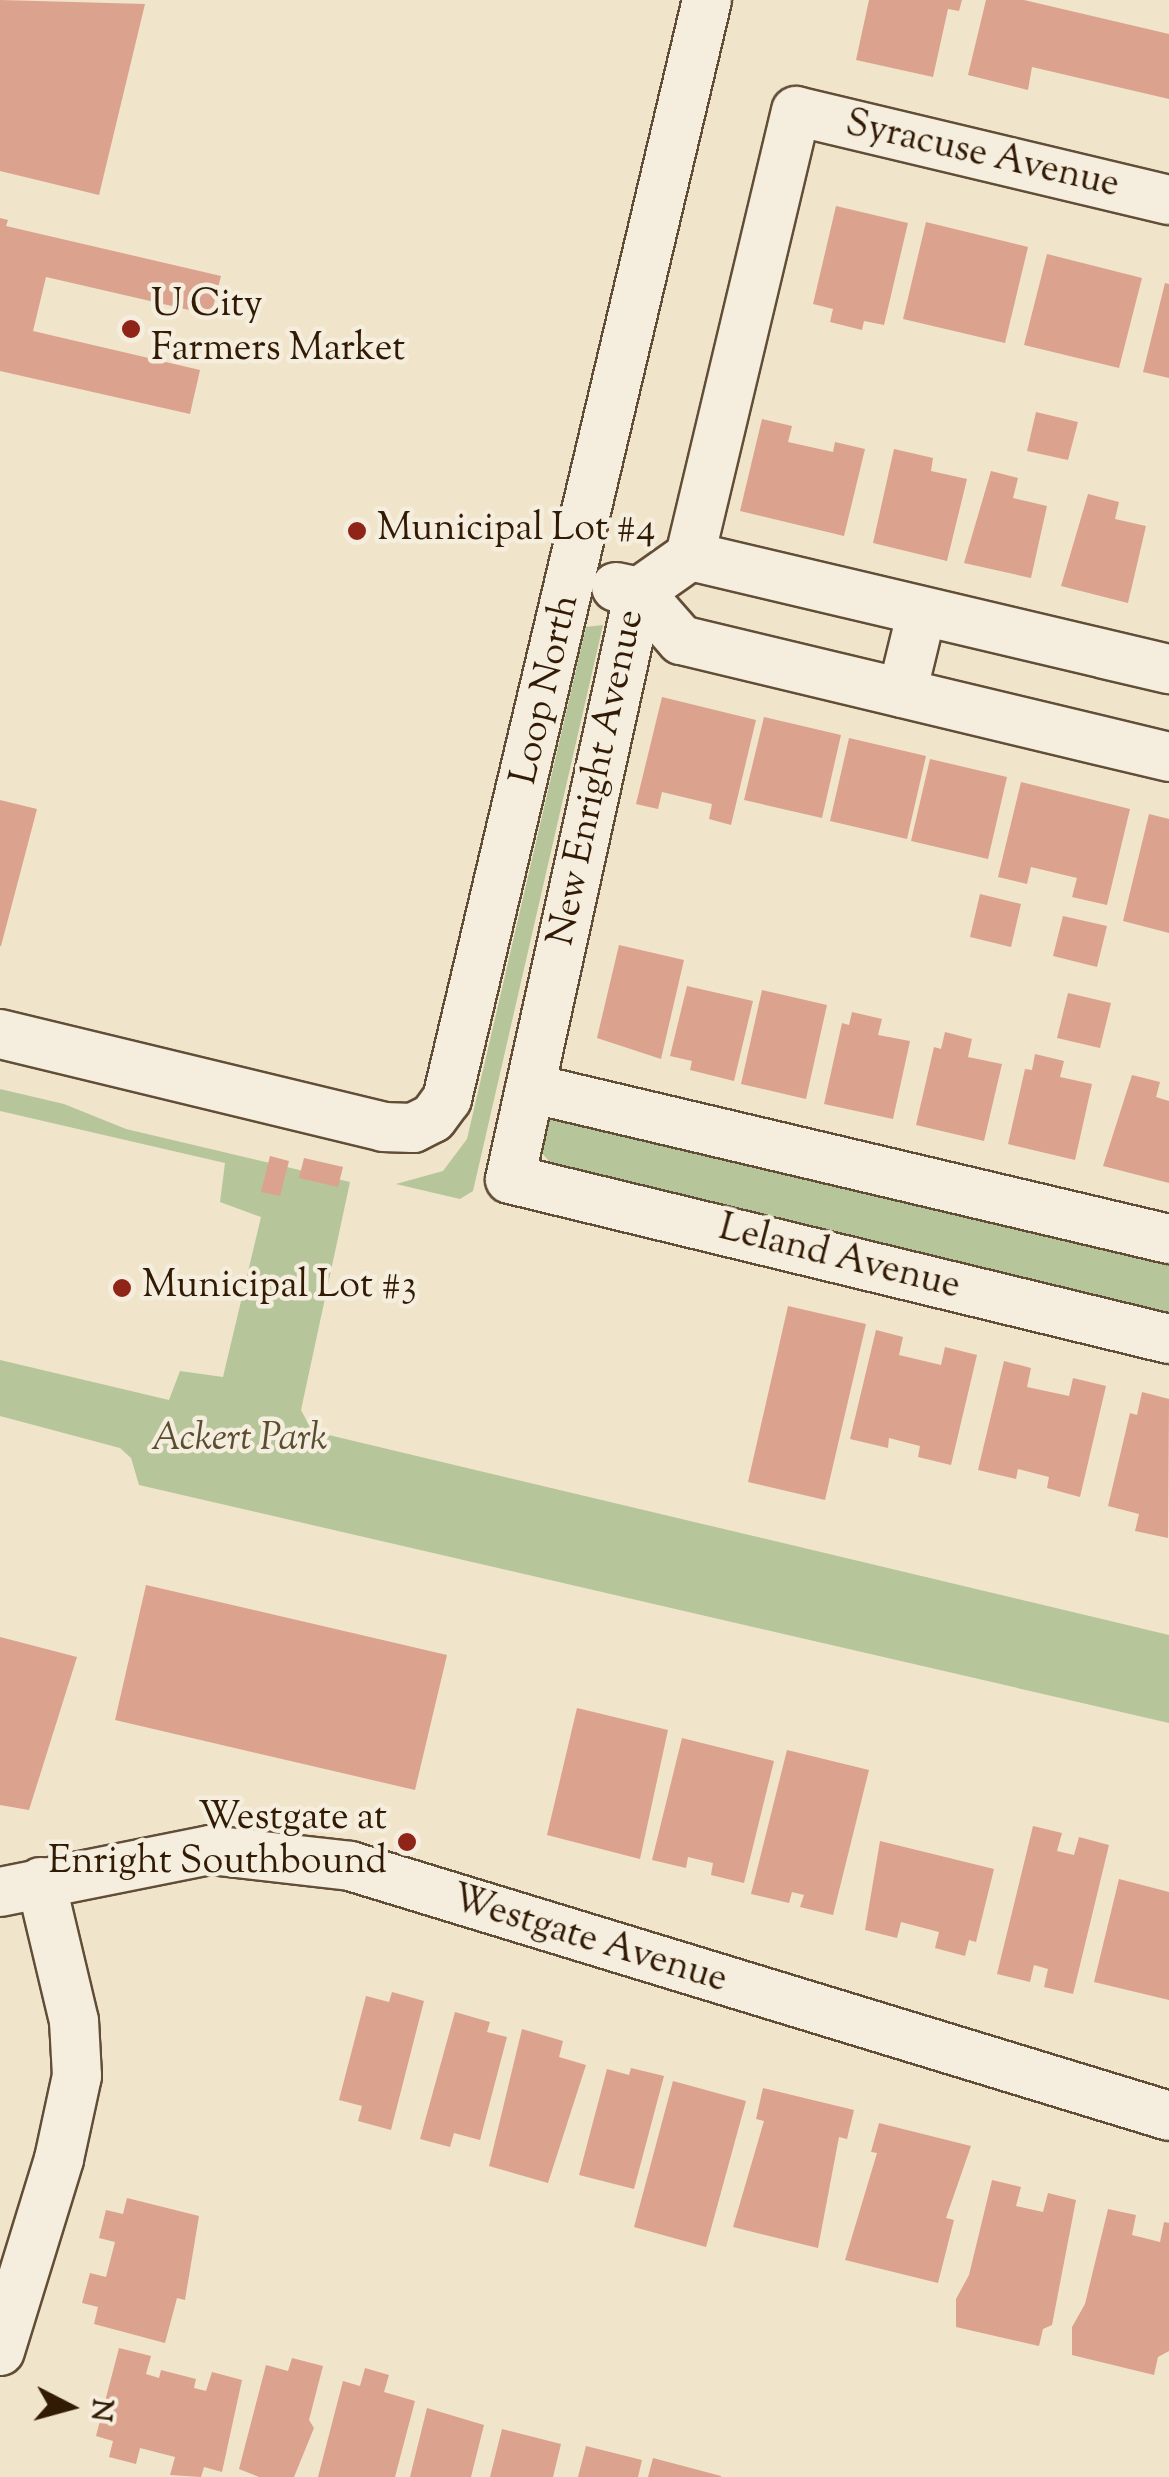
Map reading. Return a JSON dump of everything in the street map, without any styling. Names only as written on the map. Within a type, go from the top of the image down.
[{"type":"street","name":"Loop North","points":[[0,1034],[383,1127],[412,1128],[433,1118],[456,1073],[707,0]]},
{"type":"street","name":"Syracuse Avenue","points":[[690,556],[796,111],[1169,200]]},
{"type":"street","points":[[690,556],[1169,669]]},
{"type":"street","name":"New Enright Avenue","points":[[510,1179],[639,592],[690,556]]},
{"type":"street","points":[[574,576],[639,592],[681,640],[1169,757]]},
{"type":"street","points":[[902,693],[922,611]]},
{"type":"street","points":[[530,1088],[1169,1239]]},
{"type":"street","name":"Leland Avenue","points":[[510,1179],[1169,1339]]},
{"type":"street","name":"Westgate Avenue","points":[[20,1887],[210,1850],[350,1866],[1169,2116]]},
{"type":"street","points":[[0,2352],[59,2160],[76,2076],[74,2021],[20,1887]]},
{"type":"green space","points":[[603,625],[473,1191],[460,1199],[396,1184],[443,1171],[467,1139],[586,627]]},
{"type":"green space","name":"Ackert Park","points":[[0,1089],[64,1104],[126,1129],[350,1182],[301,1410],[312,1431],[1169,1635],[1169,1723],[139,1485],[131,1458],[120,1448],[0,1416],[0,1360],[169,1400],[180,1371],[223,1377],[261,1217],[220,1202],[225,1163],[0,1111]]},
{"type":"green space","points":[[558,1117],[1169,1257],[1169,1326],[566,1180],[539,1150],[546,1122]]},
{"type":"building","points":[[0,0],[145,4],[99,195],[0,171]]},
{"type":"building","points":[[869,0],[962,0],[959,11],[948,9],[933,77],[856,60]]},
{"type":"building","points":[[986,0],[1024,0],[1169,34],[1169,99],[1032,67],[1028,90],[968,75]]},
{"type":"building","points":[[836,206],[908,223],[884,325],[864,321],[862,330],[830,322],[833,309],[813,304]]},
{"type":"building","points":[[0,218],[8,220],[6,226],[221,276],[211,315],[46,277],[33,331],[200,370],[190,414],[0,371]]},
{"type":"building","points":[[926,222],[1028,247],[1005,343],[903,319]]},
{"type":"building","points":[[1047,254],[1142,278],[1119,368],[1024,345]]},
{"type":"building","points":[[1165,283],[1169,284],[1169,378],[1143,372]]},
{"type":"building","points":[[1036,412],[1078,422],[1068,460],[1027,451]]},
{"type":"building","points":[[762,419],[792,426],[788,442],[833,452],[835,442],[865,449],[844,536],[740,511]]},
{"type":"building","points":[[894,449],[933,458],[931,471],[967,479],[947,561],[873,543]]},
{"type":"building","points":[[991,471],[1018,478],[1013,498],[1047,506],[1031,578],[964,563]]},
{"type":"building","points":[[1088,494],[1119,502],[1115,519],[1146,526],[1128,603],[1061,586]]},
{"type":"building","points":[[662,697],[756,720],[731,825],[709,819],[712,804],[662,792],[658,809],[636,804]]},
{"type":"building","points":[[764,717],[841,735],[822,818],[744,800]]},
{"type":"building","points":[[849,738],[926,756],[907,839],[830,821]]},
{"type":"building","points":[[930,759],[1007,777],[988,859],[911,841]]},
{"type":"building","points":[[1021,782],[1130,809],[1107,905],[1072,897],[1077,878],[1031,867],[1027,884],[998,877]]},
{"type":"building","points":[[0,800],[37,809],[1,946],[0,946]]},
{"type":"building","points":[[1149,814],[1169,819],[1169,933],[1123,921]]},
{"type":"building","points":[[980,894],[1021,904],[1011,947],[970,937]]},
{"type":"building","points":[[1063,916],[1107,926],[1097,967],[1053,956]]},
{"type":"building","points":[[619,945],[684,960],[661,1059],[597,1038]]},
{"type":"building","points":[[687,986],[753,1001],[734,1081],[690,1070],[692,1061],[670,1056]]},
{"type":"building","points":[[762,990],[827,1005],[806,1099],[741,1084]]},
{"type":"building","points":[[1068,993],[1111,1003],[1100,1048],[1057,1038]]},
{"type":"building","points":[[852,1012],[882,1019],[878,1035],[910,1041],[893,1119],[824,1104],[842,1023],[849,1025]]},
{"type":"building","points":[[945,1032],[972,1039],[968,1057],[1002,1064],[984,1141],[916,1125],[934,1047],[941,1049]]},
{"type":"building","points":[[1035,1054],[1064,1061],[1060,1077],[1092,1084],[1075,1160],[1008,1144],[1025,1069],[1032,1070]]},
{"type":"building","points":[[1132,1075],[1160,1082],[1156,1097],[1169,1101],[1169,1183],[1103,1166]]},
{"type":"building","points":[[270,1156],[289,1161],[280,1196],[261,1192]]},
{"type":"building","points":[[304,1158],[343,1167],[338,1187],[299,1178]]},
{"type":"building","points":[[788,1306],[866,1324],[825,1500],[748,1482]]},
{"type":"building","points":[[876,1330],[903,1337],[899,1355],[941,1365],[945,1347],[977,1355],[951,1465],[918,1457],[920,1446],[889,1438],[888,1448],[850,1439]]},
{"type":"building","points":[[1004,1361],[1031,1368],[1027,1387],[1069,1396],[1073,1378],[1106,1386],[1080,1497],[1047,1488],[1049,1477],[1018,1469],[1016,1479],[978,1470]]},
{"type":"building","points":[[1142,1392],[1169,1399],[1168,1538],[1135,1531],[1139,1514],[1108,1506],[1130,1413],[1137,1415]]},
{"type":"building","points":[[146,1585],[447,1655],[415,1790],[115,1720]]},
{"type":"building","points":[[0,1637],[77,1657],[29,1810],[0,1805]]},
{"type":"building","points":[[577,1708],[668,1730],[640,1859],[547,1835]]},
{"type":"building","points":[[682,1738],[774,1761],[744,1883],[711,1875],[713,1863],[688,1857],[686,1868],[652,1860]]},
{"type":"building","points":[[787,1750],[869,1770],[833,1915],[800,1907],[804,1895],[792,1892],[789,1903],[751,1894]]},
{"type":"building","points":[[1033,1826],[1062,1833],[1057,1851],[1074,1855],[1079,1837],[1109,1845],[1073,1994],[1044,1987],[1048,1969],[1034,1965],[1030,1982],[997,1974]]},
{"type":"building","points":[[880,1841],[994,1869],[976,1942],[969,1940],[965,1956],[935,1948],[939,1932],[901,1922],[897,1938],[865,1930]]},
{"type":"building","points":[[1119,1879],[1169,1892],[1169,2000],[1094,1982]]},
{"type":"building","points":[[392,1992],[424,2001],[391,2130],[358,2121],[362,2106],[339,2100],[366,1996],[389,2002]]},
{"type":"building","points":[[455,2012],[490,2022],[487,2032],[507,2037],[480,2140],[454,2133],[450,2147],[420,2139]]},
{"type":"building","points":[[522,2029],[563,2041],[559,2057],[586,2065],[548,2183],[489,2166]]},
{"type":"building","points":[[631,2068],[664,2076],[634,2189],[579,2175],[607,2069],[629,2075]]},
{"type":"building","points":[[673,2081],[746,2101],[706,2247],[634,2227]]},
{"type":"building","points":[[763,2088],[854,2110],[847,2139],[839,2137],[818,2248],[733,2227],[764,2121],[756,2119]]},
{"type":"building","points":[[879,2123],[971,2146],[946,2218],[954,2220],[938,2283],[845,2260],[877,2153],[871,2152]]},
{"type":"building","points":[[992,2180],[1021,2187],[1016,2206],[1043,2212],[1048,2193],[1076,2200],[1052,2325],[1043,2329],[1039,2346],[956,2327],[956,2299],[969,2275]]},
{"type":"building","points":[[127,2198],[199,2216],[185,2300],[177,2298],[165,2343],[94,2324],[98,2307],[82,2303],[90,2273],[106,2277],[115,2242],[99,2238],[106,2210],[123,2214]]},
{"type":"building","points":[[1108,2209],[1136,2215],[1132,2235],[1160,2242],[1164,2222],[1169,2223],[1169,2351],[1158,2357],[1154,2375],[1072,2355],[1072,2327],[1085,2304]]},
{"type":"building","points":[[119,2348],[151,2356],[146,2374],[159,2378],[161,2370],[196,2379],[194,2388],[206,2391],[212,2372],[242,2380],[222,2472],[204,2467],[201,2477],[170,2475],[175,2457],[140,2448],[136,2464],[109,2457],[113,2441],[96,2436]]},
{"type":"building","points":[[292,2358],[323,2366],[309,2420],[314,2428],[294,2477],[259,2477],[239,2469],[266,2365],[288,2371]]},
{"type":"building","points":[[365,2368],[389,2375],[384,2392],[415,2401],[395,2477],[318,2477],[343,2381],[360,2386]]},
{"type":"building","points":[[427,2408],[484,2425],[471,2477],[410,2477]]},
{"type":"building","points":[[502,2429],[561,2444],[553,2477],[490,2477]]},
{"type":"building","points":[[586,2446],[642,2460],[638,2477],[578,2477]]},
{"type":"building","points":[[653,2458],[721,2476],[721,2477],[648,2477]]},
{"type":"place","name":"U City Farmers Market","points":[[131,329]]},
{"type":"place","name":"Municipal Lot #4","points":[[357,531]]},
{"type":"place","name":"Municipal Lot #3","points":[[122,1288]]},
{"type":"place","name":"Westgate at Enright Southbound","points":[[407,1842]]}]
